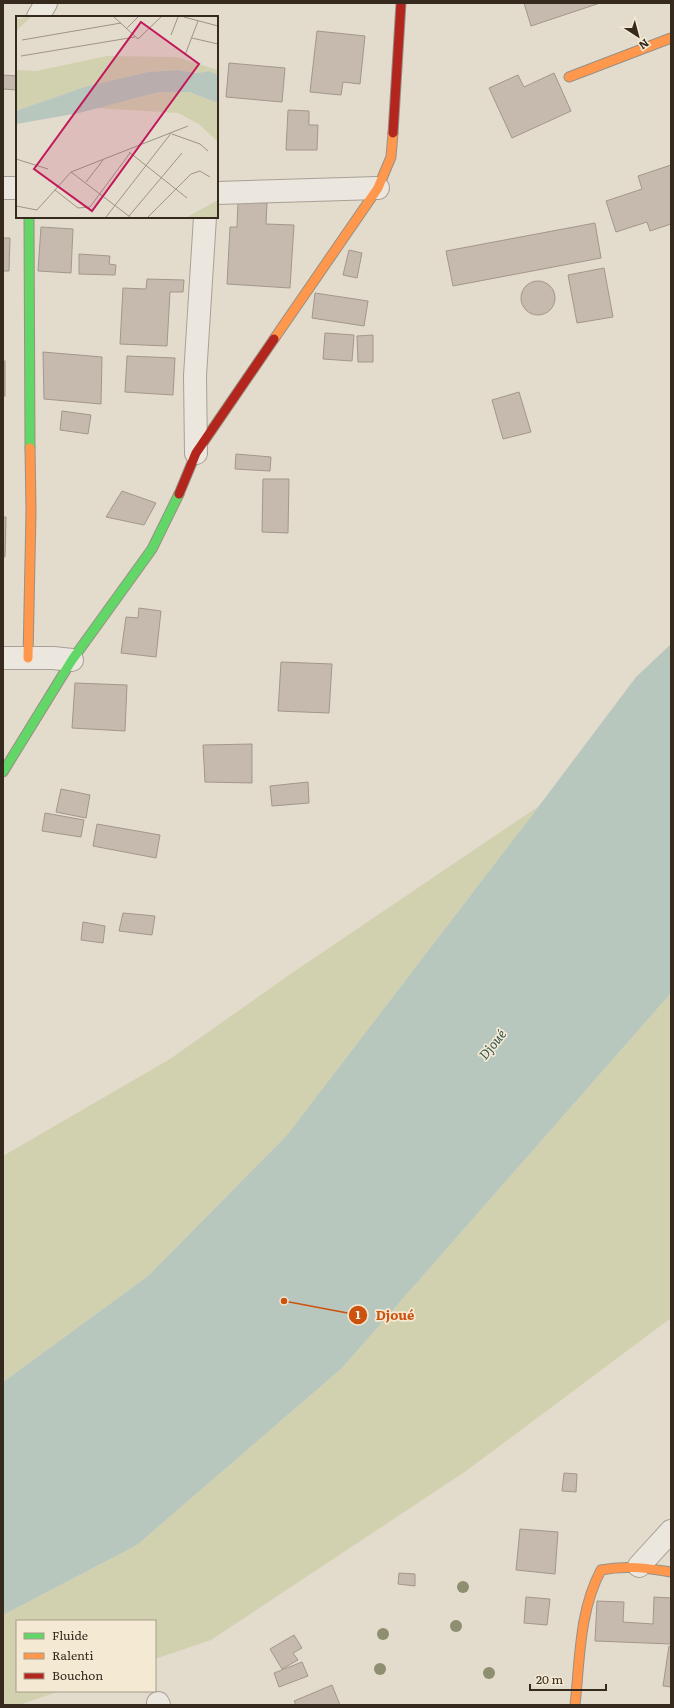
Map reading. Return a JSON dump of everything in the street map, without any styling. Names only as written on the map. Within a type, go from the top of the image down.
[{"type":"street","points":[[39,16],[46,3]]},
{"type":"street","points":[[3,772],[72,660],[152,549],[175,504],[196,453],[378,188],[391,157],[401,3]]},
{"type":"street","points":[[569,77],[671,38]]},
{"type":"street","points":[[3,188],[16,188]]},
{"type":"street","points":[[218,193],[378,188]]},
{"type":"street","points":[[28,658],[31,510],[29,413],[29,218]]},
{"type":"street","points":[[196,453],[195,376],[205,218]]},
{"type":"street","points":[[3,658],[72,660]]},
{"type":"street","points":[[639,1566],[671,1531]]},
{"type":"street","points":[[575,1705],[589,1601],[595,1579],[601,1570],[619,1566],[639,1566],[671,1572]]},
{"type":"green space","points":[[539,806],[287,1135],[148,1276],[3,1382],[3,1156],[170,1059],[292,973]]},
{"type":"green space","points":[[671,993],[671,1318],[466,1471],[211,1640],[156,1659],[156,1620],[16,1620],[16,1692],[57,1692],[19,1705],[3,1705],[3,1615],[137,1545],[342,1368]]},
{"type":"water","points":[[671,644],[671,993],[342,1368],[137,1545],[3,1615],[3,1382],[148,1276],[287,1135],[636,677]]},
{"type":"building","points":[[524,3],[600,3],[531,26]]},
{"type":"building","points":[[317,31],[365,36],[360,84],[343,82],[341,95],[310,92]]},
{"type":"building","points":[[229,63],[285,68],[282,102],[226,97]]},
{"type":"building","points":[[554,73],[571,111],[512,138],[489,88],[518,75],[524,87]]},
{"type":"building","points":[[3,75],[16,76],[16,90],[3,89]]},
{"type":"building","points":[[288,110],[309,111],[309,125],[318,125],[317,150],[286,150]]},
{"type":"building","points":[[671,165],[671,224],[650,231],[647,222],[616,232],[606,201],[642,189],[638,176]]},
{"type":"building","points":[[238,201],[267,203],[266,224],[294,225],[290,288],[227,284],[230,227],[237,227]]},
{"type":"building","points":[[595,223],[601,258],[453,286],[446,251]]},
{"type":"building","points":[[41,227],[73,229],[71,273],[38,271]]},
{"type":"building","points":[[3,238],[10,238],[9,271],[3,271]]},
{"type":"building","points":[[349,250],[362,253],[357,278],[343,275]]},
{"type":"building","points":[[79,254],[110,256],[109,264],[116,265],[115,275],[79,274]]},
{"type":"building","points":[[604,268],[613,317],[577,323],[568,275]]},
{"type":"building","points":[[147,279],[184,280],[183,292],[170,292],[167,346],[120,344],[123,288],[146,289]]},
{"type":"building","points":[[538,281],[550,286],[555,298],[550,310],[538,315],[526,310],[521,298],[526,286]]},
{"type":"building","points":[[315,293],[368,301],[364,326],[312,318]]},
{"type":"building","points":[[325,333],[354,335],[352,361],[323,359]]},
{"type":"building","points":[[373,335],[373,362],[358,362],[357,336]]},
{"type":"building","points":[[43,352],[102,357],[101,404],[44,399]]},
{"type":"building","points":[[127,356],[175,358],[173,395],[125,392]]},
{"type":"building","points":[[3,361],[5,361],[5,396],[3,396]]},
{"type":"building","points":[[519,392],[531,432],[503,439],[492,400]]},
{"type":"building","points":[[62,411],[91,415],[88,434],[60,430]]},
{"type":"building","points":[[236,454],[271,457],[270,471],[235,469]]},
{"type":"building","points":[[263,479],[289,479],[288,533],[262,532]]},
{"type":"building","points":[[122,491],[156,503],[144,525],[106,517]]},
{"type":"building","points":[[3,517],[6,517],[5,557],[3,557]]},
{"type":"building","points":[[139,608],[161,611],[156,657],[121,653],[126,617],[138,618]]},
{"type":"building","points":[[281,662],[332,664],[329,713],[278,711]]},
{"type":"building","points":[[75,683],[127,685],[125,731],[72,728]]},
{"type":"building","points":[[252,744],[252,783],[205,782],[203,745]]},
{"type":"building","points":[[308,782],[309,803],[272,806],[270,786]]},
{"type":"building","points":[[61,789],[90,795],[86,818],[56,812]]},
{"type":"building","points":[[45,813],[84,820],[81,837],[42,831]]},
{"type":"building","points":[[97,824],[160,835],[156,858],[93,846]]},
{"type":"building","points":[[123,913],[155,916],[152,935],[119,931]]},
{"type":"building","points":[[83,922],[105,926],[103,943],[81,940]]},
{"type":"building","points":[[564,1473],[577,1474],[576,1492],[562,1491]]},
{"type":"building","points":[[520,1529],[558,1532],[555,1574],[516,1570]]},
{"type":"building","points":[[399,1573],[415,1574],[415,1586],[398,1584]]},
{"type":"building","points":[[526,1597],[550,1599],[547,1625],[524,1623]]},
{"type":"building","points":[[654,1597],[671,1598],[671,1644],[595,1641],[597,1601],[624,1602],[623,1622],[653,1624]]},
{"type":"building","points":[[294,1635],[302,1648],[293,1653],[298,1660],[282,1669],[270,1649]]},
{"type":"building","points":[[669,1646],[671,1647],[671,1687],[663,1686]]},
{"type":"building","points":[[302,1662],[308,1676],[279,1687],[274,1673]]},
{"type":"building","points":[[332,1685],[340,1705],[296,1705],[294,1701]]},
{"type":"traffic: fast","points":[[29,218],[30,448]]},
{"type":"traffic: fast","points":[[3,772],[72,660],[152,549],[179,494]]},
{"type":"traffic: slow","points":[[569,77],[671,38]]},
{"type":"traffic: slow","points":[[274,339],[378,188],[391,157],[393,133]]},
{"type":"traffic: slow","points":[[28,658],[31,511],[30,448]]},
{"type":"traffic: slow","points":[[575,1705],[584,1619],[588,1602],[601,1570],[610,1568],[636,1568],[671,1572]]},
{"type":"traffic: jam","points":[[393,133],[401,3]]},
{"type":"traffic: jam","points":[[179,494],[196,453],[274,339]]},
{"type":"place","name":"Djoué","points":[[284,1301]]}]
